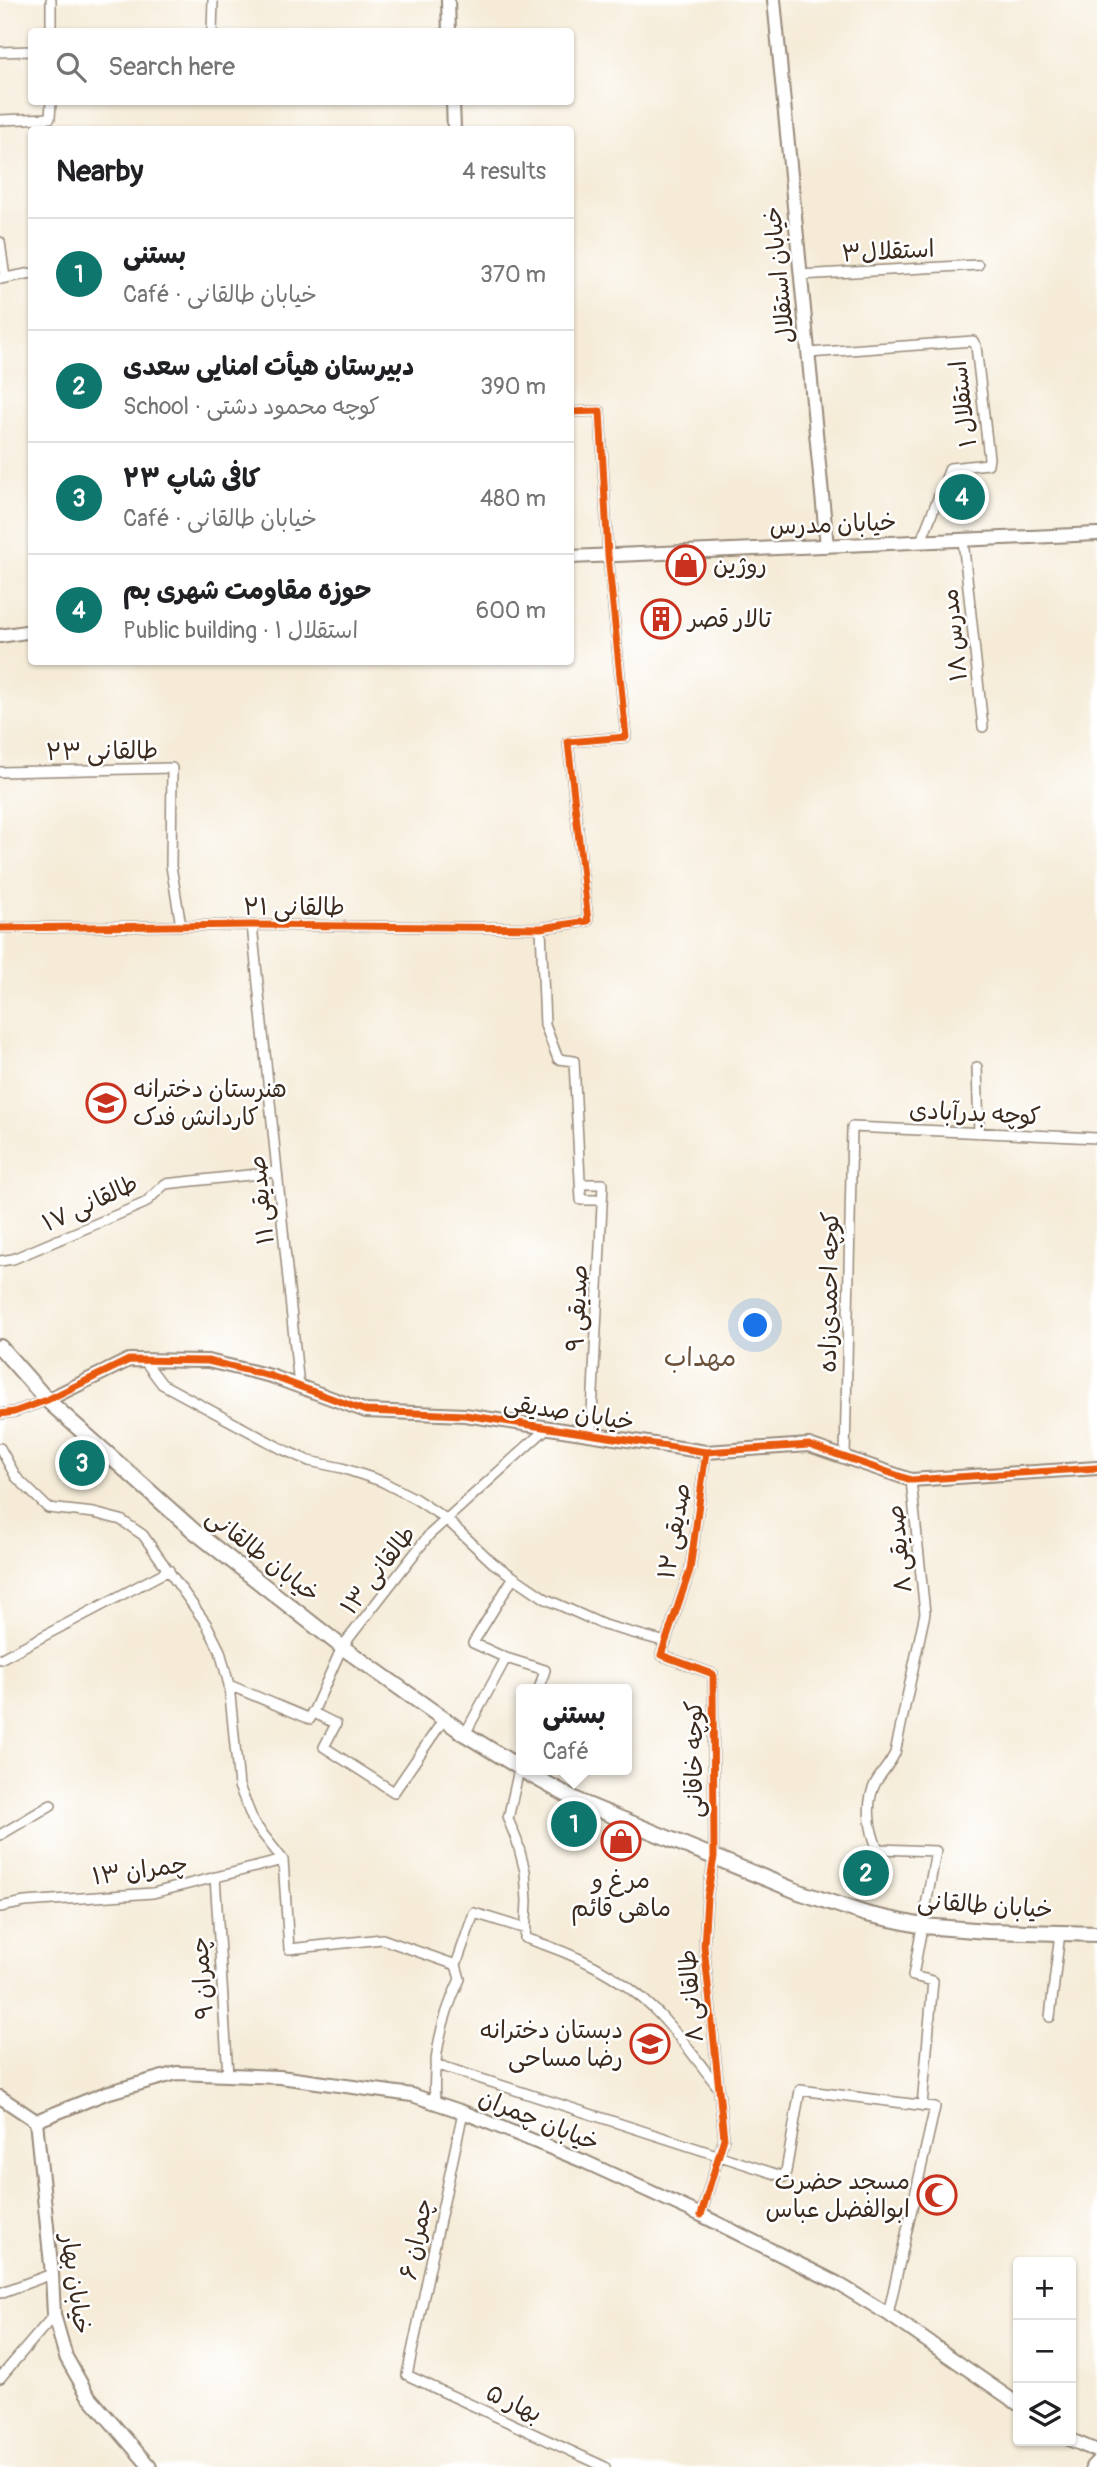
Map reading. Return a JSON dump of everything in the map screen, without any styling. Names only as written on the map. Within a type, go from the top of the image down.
[{"type":"main road","name":"خیابان طالقانی","points":[[0,1347],[47,1400],[194,1531],[342,1647],[465,1734],[516,1763]]},
{"type":"main road","name":"خیابان طالقانی","points":[[536,1775],[580,1802],[799,1892],[866,1914],[922,1926],[1097,1934]]},
{"type":"main road","points":[[1093,2467],[1097,2463]]},
{"type":"street","points":[[51,0],[51,28]]},
{"type":"street","points":[[212,28],[213,0]]},
{"type":"street","points":[[448,0],[449,28]]},
{"type":"street","name":"خیابان استقلال","points":[[774,0],[827,545]]},
{"type":"street","points":[[0,52],[28,51]]},
{"type":"street","points":[[0,120],[50,118],[51,105]]},
{"type":"street","points":[[453,105],[454,126]]},
{"type":"street","points":[[0,242],[2,278],[28,274]]},
{"type":"street","name":"استقلال۳","points":[[800,275],[978,265]]},
{"type":"street","name":"استقلال ۱","points":[[808,354],[973,341],[976,346],[988,464],[950,468],[921,541]]},
{"type":"street","points":[[574,412],[600,411],[608,555]]},
{"type":"street","name":"خیابان مدرس","points":[[574,556],[1097,534]]},
{"type":"street","name":"مدرس ۱۸","points":[[962,540],[983,727]]},
{"type":"street","name":"طالقانی ۲۱","points":[[0,928],[252,925],[541,928],[587,921],[568,742],[626,737],[608,555]]},
{"type":"street","points":[[0,636],[28,632]]},
{"type":"street","name":"طالقانی ۲۳","points":[[0,772],[172,768],[171,866],[181,926]]},
{"type":"street","name":"صدیقی ۱۱","points":[[252,925],[299,1387]]},
{"type":"street","points":[[541,928],[545,1025],[558,1059],[574,1061],[580,1200],[602,1200]]},
{"type":"street","points":[[977,1067],[979,1133]]},
{"type":"street","name":"کوچه بدرآبادی","points":[[852,1127],[1097,1138]]},
{"type":"street","name":"کوچه احمدی‌زاده","points":[[845,1457],[852,1127]]},
{"type":"street","name":"طالقانی ۱۷","points":[[0,1261],[13,1259],[145,1203],[165,1184],[277,1172]]},
{"type":"street","name":"صدیقی ۹","points":[[580,1184],[603,1184],[591,1434]]},
{"type":"street","name":"خیابان صدیقی","points":[[47,1400],[129,1360],[208,1361],[271,1377],[366,1411],[465,1415],[706,1452],[810,1445],[911,1480],[1097,1468]]},
{"type":"street","points":[[144,1360],[162,1384],[251,1433],[309,1461],[381,1481],[414,1498],[446,1519],[513,1578],[574,1613],[624,1632],[666,1642]]},
{"type":"street","points":[[0,1414],[47,1400]]},
{"type":"street","name":"طالقانی ۱۳","points":[[311,1716],[342,1647],[429,1535],[547,1427]]},
{"type":"street","points":[[0,1448],[16,1478],[48,1508],[94,1513],[121,1520],[143,1535],[207,1625],[220,1651],[229,1685],[239,1786],[254,1823],[283,1860],[289,1949],[382,1939],[456,1965]]},
{"type":"street","name":"صدیقی ۱۲","points":[[661,1656],[691,1570],[706,1452]]},
{"type":"street","name":"صدیقی ۸","points":[[911,1480],[925,1613],[895,1753],[891,1763],[875,1783],[870,1804],[870,1820],[878,1849],[936,1851],[922,1926]]},
{"type":"street","points":[[0,1659],[169,1570]]},
{"type":"street","points":[[513,1578],[474,1643],[506,1658],[545,1670],[541,1684]]},
{"type":"street","name":"کوچه خاقانی","points":[[661,1656],[713,1674],[713,1857]]},
{"type":"street","points":[[465,1734],[506,1658]]},
{"type":"street","points":[[229,1685],[336,1724],[324,1747],[394,1792],[444,1719]]},
{"type":"street","points":[[519,1775],[508,1819],[517,1841],[524,1871],[527,1901],[525,1934]]},
{"type":"street","points":[[0,1835],[51,1805]]},
{"type":"street","name":"طالقانی ۸","points":[[701,2215],[724,2138],[704,1946],[713,1857]]},
{"type":"street","name":"چمران ۱۳","points":[[0,1907],[24,1902],[153,1893],[283,1860]]},
{"type":"street","name":"چمران ۹","points":[[215,1877],[228,2075]]},
{"type":"street","points":[[435,2102],[435,2064],[441,2027],[460,1979],[456,1965],[474,1913],[568,1952],[601,1968],[631,1988],[658,2012],[719,2089]]},
{"type":"street","points":[[922,1926],[913,1976],[933,1981],[922,2106]]},
{"type":"street","points":[[1050,2017],[1060,1933]]},
{"type":"street","points":[[435,2064],[785,2177],[800,2090],[935,2107],[888,2314]]},
{"type":"street","name":"خیابان چمران","points":[[36,2121],[106,2093],[177,2073],[280,2077],[412,2095],[463,2112],[583,2161],[701,2215],[837,2283],[888,2314],[1013,2401]]},
{"type":"street","points":[[0,2097],[36,2121]]},
{"type":"street","name":"چمران ۶","points":[[407,2375],[463,2112]]},
{"type":"street","name":"خیابان بهار","points":[[36,2121],[54,2315],[66,2357],[87,2394],[150,2467]]},
{"type":"street","points":[[0,2293],[52,2274]]},
{"type":"street","points":[[0,2378],[54,2315]]},
{"type":"street","name":"بهار ۵","points":[[407,2375],[605,2467]]},
{"type":"street","points":[[1076,2442],[1097,2451]]},
{"type":"cycle path","points":[[0,928],[252,925],[541,928],[588,921],[568,742],[626,737],[608,555],[600,411],[574,412]]},
{"type":"cycle path","points":[[0,1414],[47,1400],[129,1360],[208,1361],[271,1376],[366,1411],[465,1415],[706,1452],[809,1445],[911,1480],[1097,1468]]},
{"type":"cycle path","points":[[701,2215],[724,2138],[704,1946],[707,1898],[714,1857],[713,1674],[661,1655],[690,1570],[706,1452]]},
{"type":"place","name":"حوزه مقاومت شهری بم","points":[[962,497]]},
{"type":"place","name":"روژین","points":[[686,565]]},
{"type":"place","name":"تالار قصر","points":[[661,619]]},
{"type":"place","name":"هنرستان دخترانه کاردانش فدک","points":[[106,1103]]},
{"type":"place","name":"کافی شاپ ۲۳","points":[[82,1463]]},
{"type":"place","name":"بستنی","points":[[574,1824]]},
{"type":"place","name":"مرغ و ماهی قائم","points":[[621,1841]]},
{"type":"place","name":"دبیرستان هیأت امنایی سعدی","points":[[866,1873]]},
{"type":"place","name":"دبستان دخترانه رضا مساحی","points":[[650,2044]]},
{"type":"place","name":"مسجد حضرت ابوالفضل عباس","points":[[937,2195]]},
{"type":"district","name":"مهداب","points":[[700,1357]]}]
